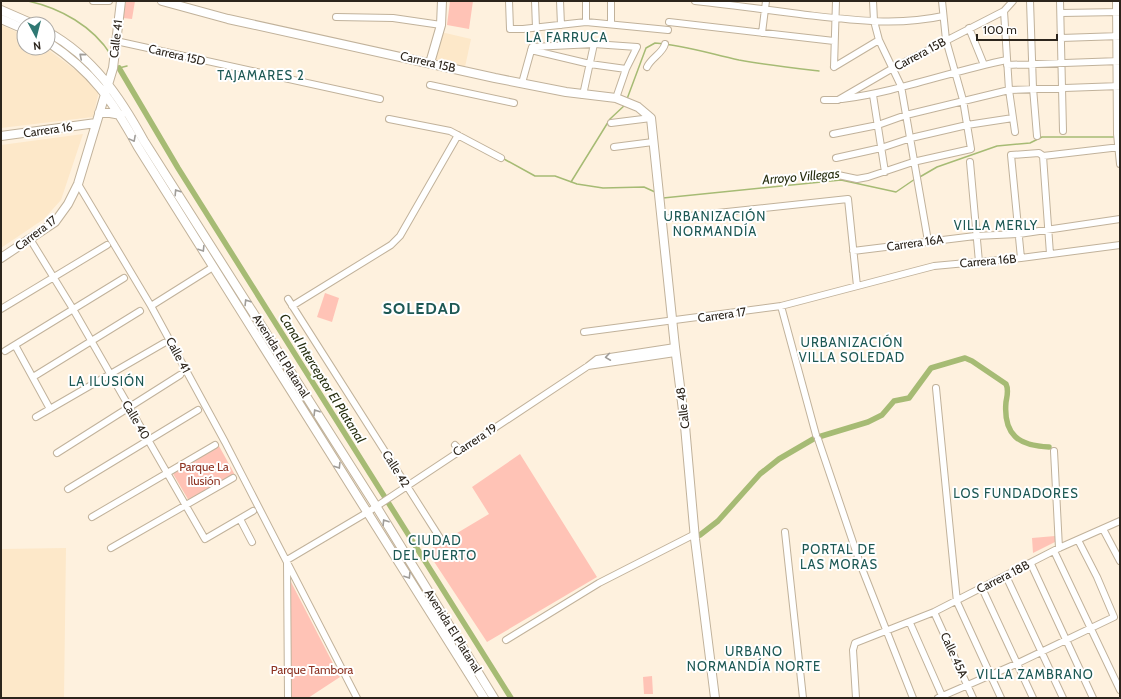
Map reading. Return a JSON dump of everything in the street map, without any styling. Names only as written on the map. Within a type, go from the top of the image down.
[{"type":"main road","name":"Calle 41","points":[[78,184],[113,68],[121,1]]},
{"type":"main road","name":"Carrera 15B","points":[[162,1],[228,19],[522,83],[583,95],[616,98],[644,110],[651,118]]},
{"type":"main road","points":[[430,63],[441,25],[442,1]]},
{"type":"main road","points":[[1,10],[16,17]]},
{"type":"main road","points":[[1,19],[16,26]]},
{"type":"main road","name":"Avenida El Platanal","points":[[56,38],[81,56],[109,84],[378,505],[494,698]]},
{"type":"main road","name":"Avenida El Platanal","points":[[56,48],[76,62],[106,93],[121,115],[138,147],[484,698]]},
{"type":"main road","points":[[99,113],[121,115]]},
{"type":"main road","name":"Calle 48","points":[[651,118],[657,193],[685,426],[695,535],[715,698]]},
{"type":"main road","name":"Carrera 16","points":[[1,136],[96,123]]},
{"type":"main road","name":"Carrera 17","points":[[1,258],[54,222],[68,204],[78,184]]},
{"type":"street","points":[[92,1],[109,1]]},
{"type":"street","points":[[509,1],[510,29],[536,28],[586,22],[668,30]]},
{"type":"street","points":[[535,1],[536,28]]},
{"type":"street","points":[[560,1],[561,25]]},
{"type":"street","points":[[586,1],[586,22]]},
{"type":"street","points":[[611,1],[612,24]]},
{"type":"street","points":[[695,1],[834,18],[874,21],[913,21],[943,16]]},
{"type":"street","points":[[762,33],[766,1]]},
{"type":"street","points":[[836,1],[834,18],[834,66],[879,40]]},
{"type":"street","points":[[873,1],[874,21],[879,40],[901,86],[928,241]]},
{"type":"street","points":[[838,175],[857,179],[914,162],[971,149],[963,100],[946,40],[942,1]]},
{"type":"street","name":"Carrera 15B","points":[[838,100],[893,68],[1004,11],[1013,1]]},
{"type":"street","points":[[1030,1],[1033,88],[1037,136]]},
{"type":"street","points":[[1060,1],[1062,131]]},
{"type":"street","points":[[1116,1],[1118,12],[1118,137],[1120,164]]},
{"type":"street","points":[[1004,11],[1009,90],[1015,132]]},
{"type":"street","points":[[1061,13],[1118,12]]},
{"type":"street","points":[[336,17],[393,18],[441,25]]},
{"type":"street","points":[[669,22],[834,41]]},
{"type":"street","points":[[970,28],[984,65]]},
{"type":"street","points":[[1061,38],[1118,36]]},
{"type":"street","name":"Carrera 15D","points":[[116,41],[380,98]]},
{"type":"street","points":[[583,95],[594,44]]},
{"type":"street","points":[[531,48],[594,44],[638,47],[626,69],[616,98]]},
{"type":"street","points":[[647,67],[651,59],[664,49],[665,44]]},
{"type":"street","points":[[531,48],[590,64],[626,69]]},
{"type":"street","points":[[522,83],[531,48]]},
{"type":"street","points":[[824,100],[838,100],[873,95],[901,86],[955,74],[984,65],[1007,62],[1061,63],[1118,61]]},
{"type":"street","points":[[430,85],[514,103]]},
{"type":"street","points":[[833,134],[878,124],[963,100],[1009,90],[1118,86]]},
{"type":"street","points":[[873,95],[884,172]]},
{"type":"street","points":[[389,118],[450,131],[501,158]]},
{"type":"street","points":[[611,123],[651,118]]},
{"type":"street","points":[[836,158],[881,148],[911,138],[967,125],[1012,118]]},
{"type":"street","points":[[292,306],[391,245],[400,236],[458,135]]},
{"type":"street","points":[[614,147],[653,142]]},
{"type":"street","points":[[1021,258],[1011,155],[1039,153],[1043,156],[1119,147]]},
{"type":"street","points":[[1043,156],[1050,254]]},
{"type":"street","points":[[970,162],[975,236],[979,262]]},
{"type":"street","name":"Calle 41","points":[[78,184],[151,306],[287,560],[313,614],[357,698]]},
{"type":"street","points":[[661,219],[848,199],[857,286]]},
{"type":"street","name":"Carrera 16A","points":[[853,251],[975,236],[1019,234],[1120,219]]},
{"type":"street","name":"Calle 40","points":[[30,239],[73,309],[187,505],[205,539],[240,519]]},
{"type":"street","points":[[1,309],[108,245]]},
{"type":"street","name":"Carrera 16B","points":[[857,286],[934,266],[1021,258],[1120,245]]},
{"type":"street","points":[[151,306],[213,267]]},
{"type":"street","points":[[5,351],[124,278]]},
{"type":"street","name":"Carrera 17","points":[[584,332],[672,322],[781,306],[857,286]]},
{"type":"street","name":"Calle 42","points":[[288,299],[440,538]]},
{"type":"street","points":[[781,306],[817,437],[886,632],[913,698]]},
{"type":"street","points":[[33,377],[140,311]]},
{"type":"street","points":[[36,417],[164,343]]},
{"type":"street","points":[[16,345],[50,409]]},
{"type":"street","name":"Carrera 19","points":[[287,560],[368,512],[591,364],[675,350]]},
{"type":"street","points":[[57,453],[180,376]]},
{"type":"street","points":[[936,388],[957,602],[1001,698]]},
{"type":"street","points":[[68,489],[198,410]]},
{"type":"street","points":[[92,517],[214,445]]},
{"type":"street","points":[[1054,451],[1057,550],[1090,628],[1120,690]]},
{"type":"street","points":[[111,548],[233,478]]},
{"type":"street","points":[[252,542],[240,519],[253,511]]},
{"type":"street","name":"Carrera 18B","points":[[856,698],[855,643],[910,623],[957,602],[1057,550],[1120,521]]},
{"type":"street","points":[[1103,529],[1119,558]]},
{"type":"street","points":[[785,532],[803,698]]},
{"type":"street","points":[[506,640],[599,584],[695,535]]},
{"type":"street","points":[[910,623],[941,697],[1016,664],[1114,617],[1097,577],[1078,540]]},
{"type":"street","points":[[287,560],[288,698]]},
{"type":"street","points":[[1031,564],[1094,698]]},
{"type":"street","points":[[1006,576],[1063,698]]},
{"type":"street","points":[[982,588],[1033,698]]},
{"type":"street","name":"Calle 45A","points":[[934,612],[973,698]]},
{"type":"shaded area","points":[[1,25],[16,32],[16,56],[56,55],[81,74],[99,91],[93,117],[1,128]]},
{"type":"shaded area","points":[[441,32],[471,39],[465,67],[433,60]]},
{"type":"shaded area","points":[[83,134],[61,200],[44,219],[1,248],[1,145]]},
{"type":"shaded area","points":[[66,548],[64,698],[1,698],[1,549]]},
{"type":"green space","points":[[126,1],[135,1],[132,19],[123,18]]},
{"type":"green space","points":[[450,1],[473,1],[469,29],[447,25]]},
{"type":"green space","points":[[325,293],[339,298],[332,322],[317,317]]},
{"type":"green space","name":"Parque La Ilusión","points":[[219,446],[235,475],[189,501],[172,472]]},
{"type":"green space","points":[[520,454],[597,577],[487,642],[427,551],[489,514],[472,487]]},
{"type":"green space","points":[[1055,536],[1055,542],[1033,553],[1032,538]]},
{"type":"green space","name":"Parque Tambora","points":[[291,582],[340,677],[308,698],[291,698],[289,605]]},
{"type":"green space","points":[[652,676],[653,694],[644,694],[643,677]]},
{"type":"waterway","points":[[28,1],[52,8],[75,20],[95,35],[111,55]]},
{"type":"waterway","points":[[627,99],[646,48],[655,43],[687,48],[749,62],[819,71]]},
{"type":"waterway","name":"Arroyo Villegas","points":[[117,65],[119,68],[127,66]]},
{"type":"waterway","name":"Canal Interceptor El Platanal","points":[[119,68],[178,168],[511,698]]},
{"type":"waterway","points":[[571,182],[610,119],[626,104]]},
{"type":"waterway","name":"Arroyo Villegas","points":[[918,178],[937,167],[997,146],[1030,143],[1042,137],[1116,137]]},
{"type":"waterway","name":"Arroyo Villegas","points":[[504,159],[535,176],[555,176],[577,184],[603,188],[644,187],[655,192]]},
{"type":"waterway","name":"Arroyo Villegas","points":[[663,198],[841,180],[896,192],[915,179]]},
{"type":"waterway","points":[[700,535],[718,521],[760,474],[779,459],[815,438],[868,422],[882,415],[894,401],[909,398],[931,368],[965,358],[972,361],[1006,384],[1008,391],[1006,402],[1007,423],[1015,436],[1021,441],[1029,444],[1049,447]]},
{"type":"district","name":"LA FARRUCA","points":[[567,37]]},
{"type":"district","name":"TAJAMARES 2","points":[[261,75]]},
{"type":"district","name":"URBANIZACIÓN NORMANDÍA","points":[[715,224]]},
{"type":"district","name":"VILLA MERLY","points":[[996,225]]},
{"type":"district","name":"SOLEDAD","points":[[422,308]]},
{"type":"district","name":"URBANIZACIÓN VILLA SOLEDAD","points":[[852,350]]},
{"type":"district","name":"LA ILUSIÓN","points":[[107,381]]},
{"type":"district","name":"LOS FUNDADORES","points":[[1016,493]]},
{"type":"district","name":"CIUDAD DEL PUERTO","points":[[435,548]]},
{"type":"district","name":"PORTAL DE LAS MORAS","points":[[839,556]]},
{"type":"district","name":"URBANO NORMANDÍA NORTE","points":[[754,658]]},
{"type":"district","name":"VILLA ZAMBRANO","points":[[1035,674]]}]
